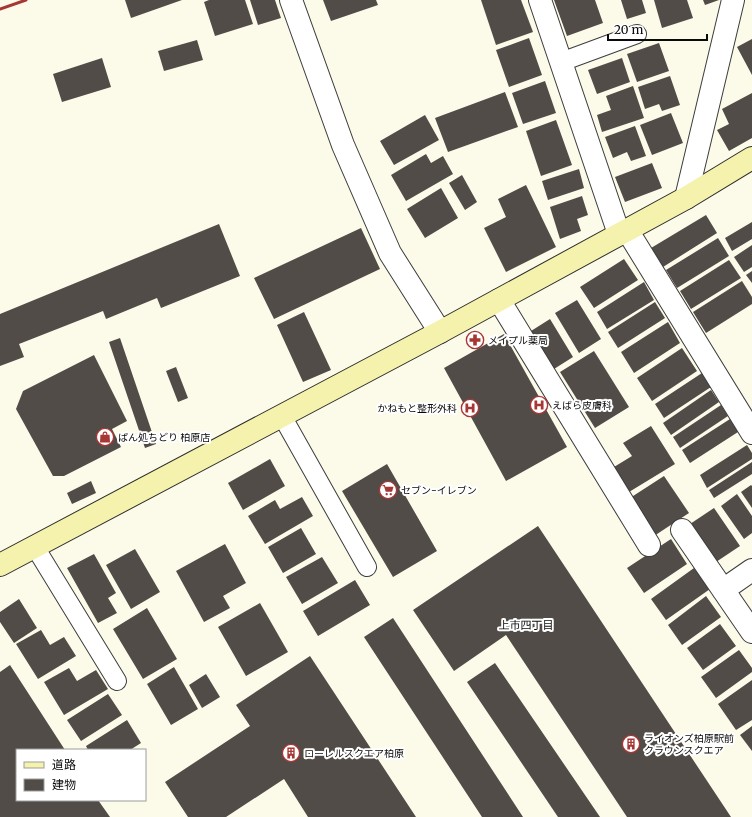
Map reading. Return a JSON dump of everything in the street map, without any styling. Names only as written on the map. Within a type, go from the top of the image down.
[{"type":"street","points":[[291,0],[343,145],[390,253],[440,332]]},
{"type":"street","points":[[540,0],[623,232],[752,433]]},
{"type":"street","points":[[686,198],[733,0]]},
{"type":"street","points":[[0,565],[440,332],[686,198],[752,158]]},
{"type":"street","points":[[499,300],[650,544]]},
{"type":"street","points":[[682,530],[752,632]]},
{"type":"street","points":[[723,590],[752,570]]},
{"type":"lane","points":[[561,62],[637,34]]},
{"type":"lane","points":[[282,416],[368,567]]},
{"type":"lane","points":[[35,547],[117,680]]},
{"type":"building","points":[[125,0],[182,0],[131,18]]},
{"type":"building","points":[[209,0],[245,0],[253,24],[215,36],[204,2]]},
{"type":"building","points":[[250,0],[275,0],[281,18],[258,25]]},
{"type":"building","points":[[323,0],[376,0],[378,5],[331,21]]},
{"type":"building","points":[[481,0],[521,0],[533,32],[496,45]]},
{"type":"building","points":[[554,0],[595,0],[603,23],[567,36]]},
{"type":"building","points":[[621,0],[642,0],[646,13],[627,19]]},
{"type":"building","points":[[654,0],[687,0],[693,18],[662,28]]},
{"type":"building","points":[[703,0],[719,0],[705,5]]},
{"type":"building","points":[[529,38],[542,75],[509,87],[496,50]]},
{"type":"building","points":[[752,39],[752,75],[737,47]]},
{"type":"building","points":[[197,40],[203,60],[164,71],[158,51]]},
{"type":"building","points":[[659,43],[669,71],[637,82],[627,54]]},
{"type":"building","points":[[102,58],[111,87],[62,102],[53,74]]},
{"type":"building","points":[[622,58],[630,82],[597,94],[588,70]]},
{"type":"building","points":[[670,76],[680,105],[662,111],[659,104],[645,109],[638,87]]},
{"type":"building","points":[[545,81],[556,113],[523,124],[512,93]]},
{"type":"building","points":[[633,86],[644,118],[602,132],[597,115],[611,110],[606,96]]},
{"type":"building","points":[[505,92],[518,127],[448,152],[435,118]]},
{"type":"building","points":[[752,93],[752,138],[729,151],[717,130],[729,124],[722,109]]},
{"type":"building","points":[[671,113],[683,143],[652,155],[640,125]]},
{"type":"building","points":[[425,115],[439,140],[394,165],[380,141]]},
{"type":"building","points":[[556,120],[572,165],[541,176],[526,131]]},
{"type":"building","points":[[635,126],[646,156],[631,161],[627,152],[613,158],[605,137]]},
{"type":"building","points":[[426,154],[431,163],[443,156],[453,174],[406,201],[391,175]]},
{"type":"building","points":[[652,163],[662,188],[625,202],[615,177]]},
{"type":"building","points":[[579,169],[584,188],[548,200],[542,181]]},
{"type":"building","points":[[462,175],[477,202],[465,210],[449,183]]},
{"type":"building","points":[[526,185],[556,247],[506,272],[484,228],[506,217],[498,199]]},
{"type":"building","points":[[441,188],[458,218],[425,238],[407,209]]},
{"type":"building","points":[[582,196],[588,215],[577,219],[581,231],[560,239],[550,207]]},
{"type":"building","points":[[706,215],[717,233],[663,267],[651,248]]},
{"type":"building","points":[[752,222],[752,239],[732,251],[725,238]]},
{"type":"building","points":[[219,224],[240,276],[161,308],[157,298],[106,319],[103,311],[19,344],[24,357],[0,366],[0,314]]},
{"type":"building","points":[[361,228],[380,269],[274,319],[254,278]]},
{"type":"building","points":[[718,238],[729,256],[677,288],[666,270]]},
{"type":"building","points":[[752,245],[752,267],[744,272],[734,257]]},
{"type":"building","points":[[624,259],[638,280],[594,308],[580,287]]},
{"type":"building","points":[[729,260],[741,278],[691,309],[680,291]]},
{"type":"building","points":[[752,271],[752,283],[746,275]]},
{"type":"building","points":[[742,281],[752,297],[752,304],[706,333],[693,312]]},
{"type":"building","points":[[644,282],[654,300],[607,329],[597,312]]},
{"type":"building","points":[[577,300],[601,339],[579,353],[555,313]]},
{"type":"building","points":[[655,302],[665,318],[618,348],[608,332]]},
{"type":"building","points":[[304,312],[331,370],[303,382],[277,325]]},
{"type":"building","points":[[550,319],[573,357],[554,369],[531,331]]},
{"type":"building","points":[[668,322],[680,343],[634,373],[621,352]]},
{"type":"building","points":[[504,334],[567,447],[506,481],[444,368]]},
{"type":"building","points":[[120,338],[156,444],[145,448],[109,342]]},
{"type":"building","points":[[682,348],[697,371],[652,401],[637,378]]},
{"type":"building","points":[[594,351],[629,407],[595,428],[560,372]]},
{"type":"building","points":[[94,355],[127,421],[112,429],[121,447],[64,476],[53,476],[16,409],[23,391]]},
{"type":"building","points":[[176,367],[188,398],[178,402],[166,371]]},
{"type":"building","points":[[702,373],[711,387],[664,418],[655,404]]},
{"type":"building","points":[[711,390],[719,402],[671,435],[663,423]]},
{"type":"building","points":[[721,405],[728,416],[680,448],[673,437]]},
{"type":"building","points":[[730,419],[738,432],[690,463],[682,450]]},
{"type":"building","points":[[651,426],[675,464],[629,492],[614,467],[632,456],[623,443]]},
{"type":"building","points":[[747,445],[752,453],[752,459],[707,488],[700,475]]},
{"type":"building","points":[[270,459],[285,486],[243,510],[228,483]]},
{"type":"building","points":[[752,462],[752,474],[714,498],[709,490]]},
{"type":"building","points":[[387,464],[437,551],[393,577],[342,491]]},
{"type":"building","points":[[664,476],[689,513],[654,536],[630,498]]},
{"type":"building","points":[[91,481],[96,493],[72,504],[67,493]]},
{"type":"building","points":[[751,485],[752,486],[752,508],[741,492]]},
{"type":"building","points":[[737,494],[752,516],[752,533],[744,539],[721,506]]},
{"type":"building","points":[[302,497],[313,516],[265,544],[248,516],[275,500],[280,509]]},
{"type":"building","points":[[714,508],[740,546],[716,562],[690,524]]},
{"type":"building","name":"ライオンズ柏原駅前 クラウンスクエア","points":[[538,526],[731,817],[627,817],[506,635],[454,671],[413,610]]},
{"type":"building","points":[[301,528],[316,554],[283,573],[268,547]]},
{"type":"building","points":[[671,539],[687,564],[644,593],[627,568]]},
{"type":"building","points":[[225,544],[246,583],[223,596],[230,608],[204,622],[176,571]]},
{"type":"building","points":[[135,549],[160,592],[131,609],[106,565]]},
{"type":"building","points":[[94,554],[116,593],[108,598],[117,613],[98,623],[67,568]]},
{"type":"building","points":[[322,557],[338,583],[302,604],[286,577]]},
{"type":"building","points":[[694,568],[710,589],[666,620],[651,599]]},
{"type":"building","points":[[355,580],[370,605],[318,636],[303,611]]},
{"type":"building","points":[[706,596],[721,617],[682,645],[668,625]]},
{"type":"building","points":[[19,599],[37,628],[14,643],[0,622],[0,612]]},
{"type":"building","points":[[260,603],[288,652],[246,676],[218,627]]},
{"type":"building","points":[[147,608],[177,659],[143,679],[113,629]]},
{"type":"building","points":[[393,618],[523,817],[482,817],[364,637]]},
{"type":"building","points":[[720,624],[736,646],[703,670],[687,648]]},
{"type":"building","points":[[41,630],[50,645],[64,637],[76,656],[38,679],[16,644]]},
{"type":"building","points":[[739,650],[752,668],[752,672],[716,698],[701,677]]},
{"type":"building","name":"ローレルスクエア柏原","points":[[310,656],[416,817],[308,817],[284,779],[226,817],[188,817],[165,782],[250,726],[236,705]]},
{"type":"building","points":[[495,663],[600,817],[558,817],[467,682]]},
{"type":"building","points":[[10,665],[64,749],[16,749],[16,801],[99,801],[110,817],[0,817],[0,672]]},
{"type":"building","points":[[174,667],[198,709],[171,725],[147,684]]},
{"type":"building","points":[[69,668],[77,681],[96,670],[108,689],[64,715],[44,682]]},
{"type":"building","points":[[206,674],[220,697],[202,708],[189,685]]},
{"type":"building","points":[[752,680],[752,720],[736,730],[718,704]]},
{"type":"building","points":[[108,694],[122,715],[81,741],[67,720]]},
{"type":"building","points":[[127,720],[141,743],[132,749],[88,749],[86,746]]},
{"type":"building","points":[[752,726],[752,751],[740,735]]},
{"type":"railway","points":[[0,9],[26,0]]},
{"type":"place","name":"メイプル薬局","points":[[475,340]]},
{"type":"place","name":"えばら皮膚科","points":[[539,405]]},
{"type":"place","name":"かねもと整形外科","points":[[470,408]]},
{"type":"place","name":"ぱん処ちどり 柏原店","points":[[105,437]]},
{"type":"place","name":"セブン-イレブン","points":[[388,490]]},
{"type":"place","name":"ライオンズ柏原駅前 クラウンスクエア","points":[[631,744]]},
{"type":"place","name":"ローレルスクエア柏原","points":[[291,753]]},
{"type":"district","name":"上市四丁目","points":[[526,625]]}]
